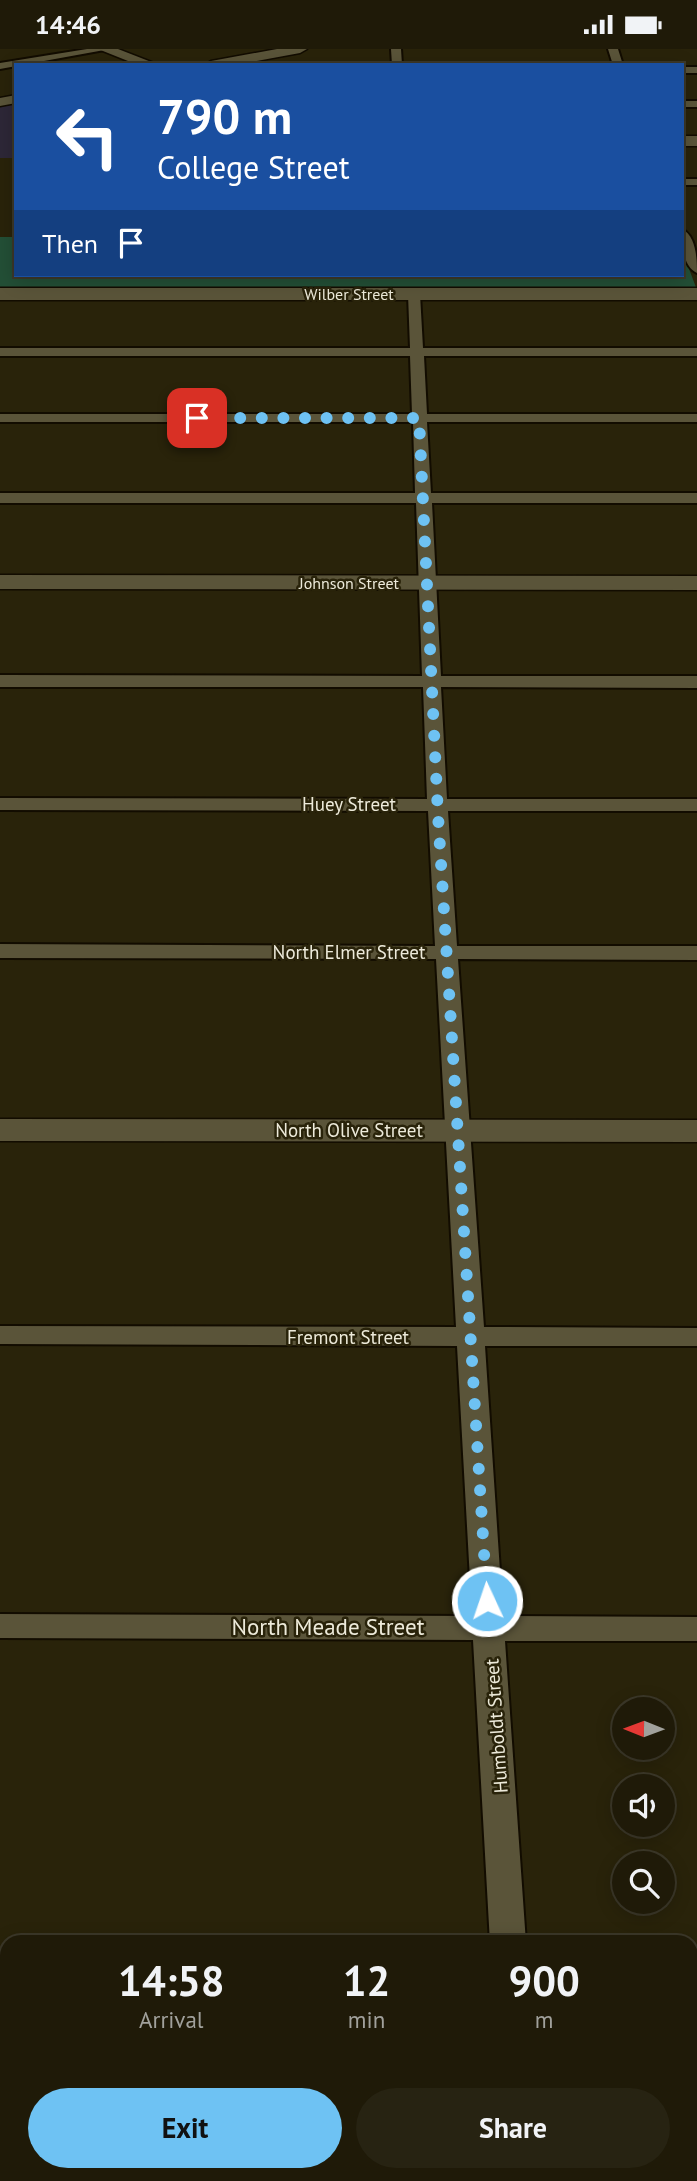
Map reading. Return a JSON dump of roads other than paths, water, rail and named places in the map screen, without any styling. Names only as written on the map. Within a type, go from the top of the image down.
[{"type":"street","points":[[24,63],[105,49],[146,63]]},
{"type":"street","points":[[222,63],[300,49]]},
{"type":"street","points":[[684,237],[697,269]]},
{"type":"street","name":"Wilber Street","points":[[0,294],[697,294]]},
{"type":"street","name":"Humboldt Street","points":[[414,294],[437,804],[508,1935]]},
{"type":"street","points":[[0,352],[697,352]]},
{"type":"street","points":[[0,418],[697,418]]},
{"type":"street","points":[[0,498],[697,498]]},
{"type":"street","name":"Johnson Street","points":[[0,582],[697,583]]},
{"type":"street","points":[[0,681],[697,682]]},
{"type":"street","name":"Huey Street","points":[[0,804],[697,805]]},
{"type":"street","name":"North Elmer Street","points":[[0,951],[697,953]]},
{"type":"street","name":"North Olive Street","points":[[0,1130],[697,1131]]},
{"type":"street","name":"Fremont Street","points":[[0,1335],[697,1337]]},
{"type":"street","name":"North Meade Street","points":[[0,1626],[697,1629]]}]
